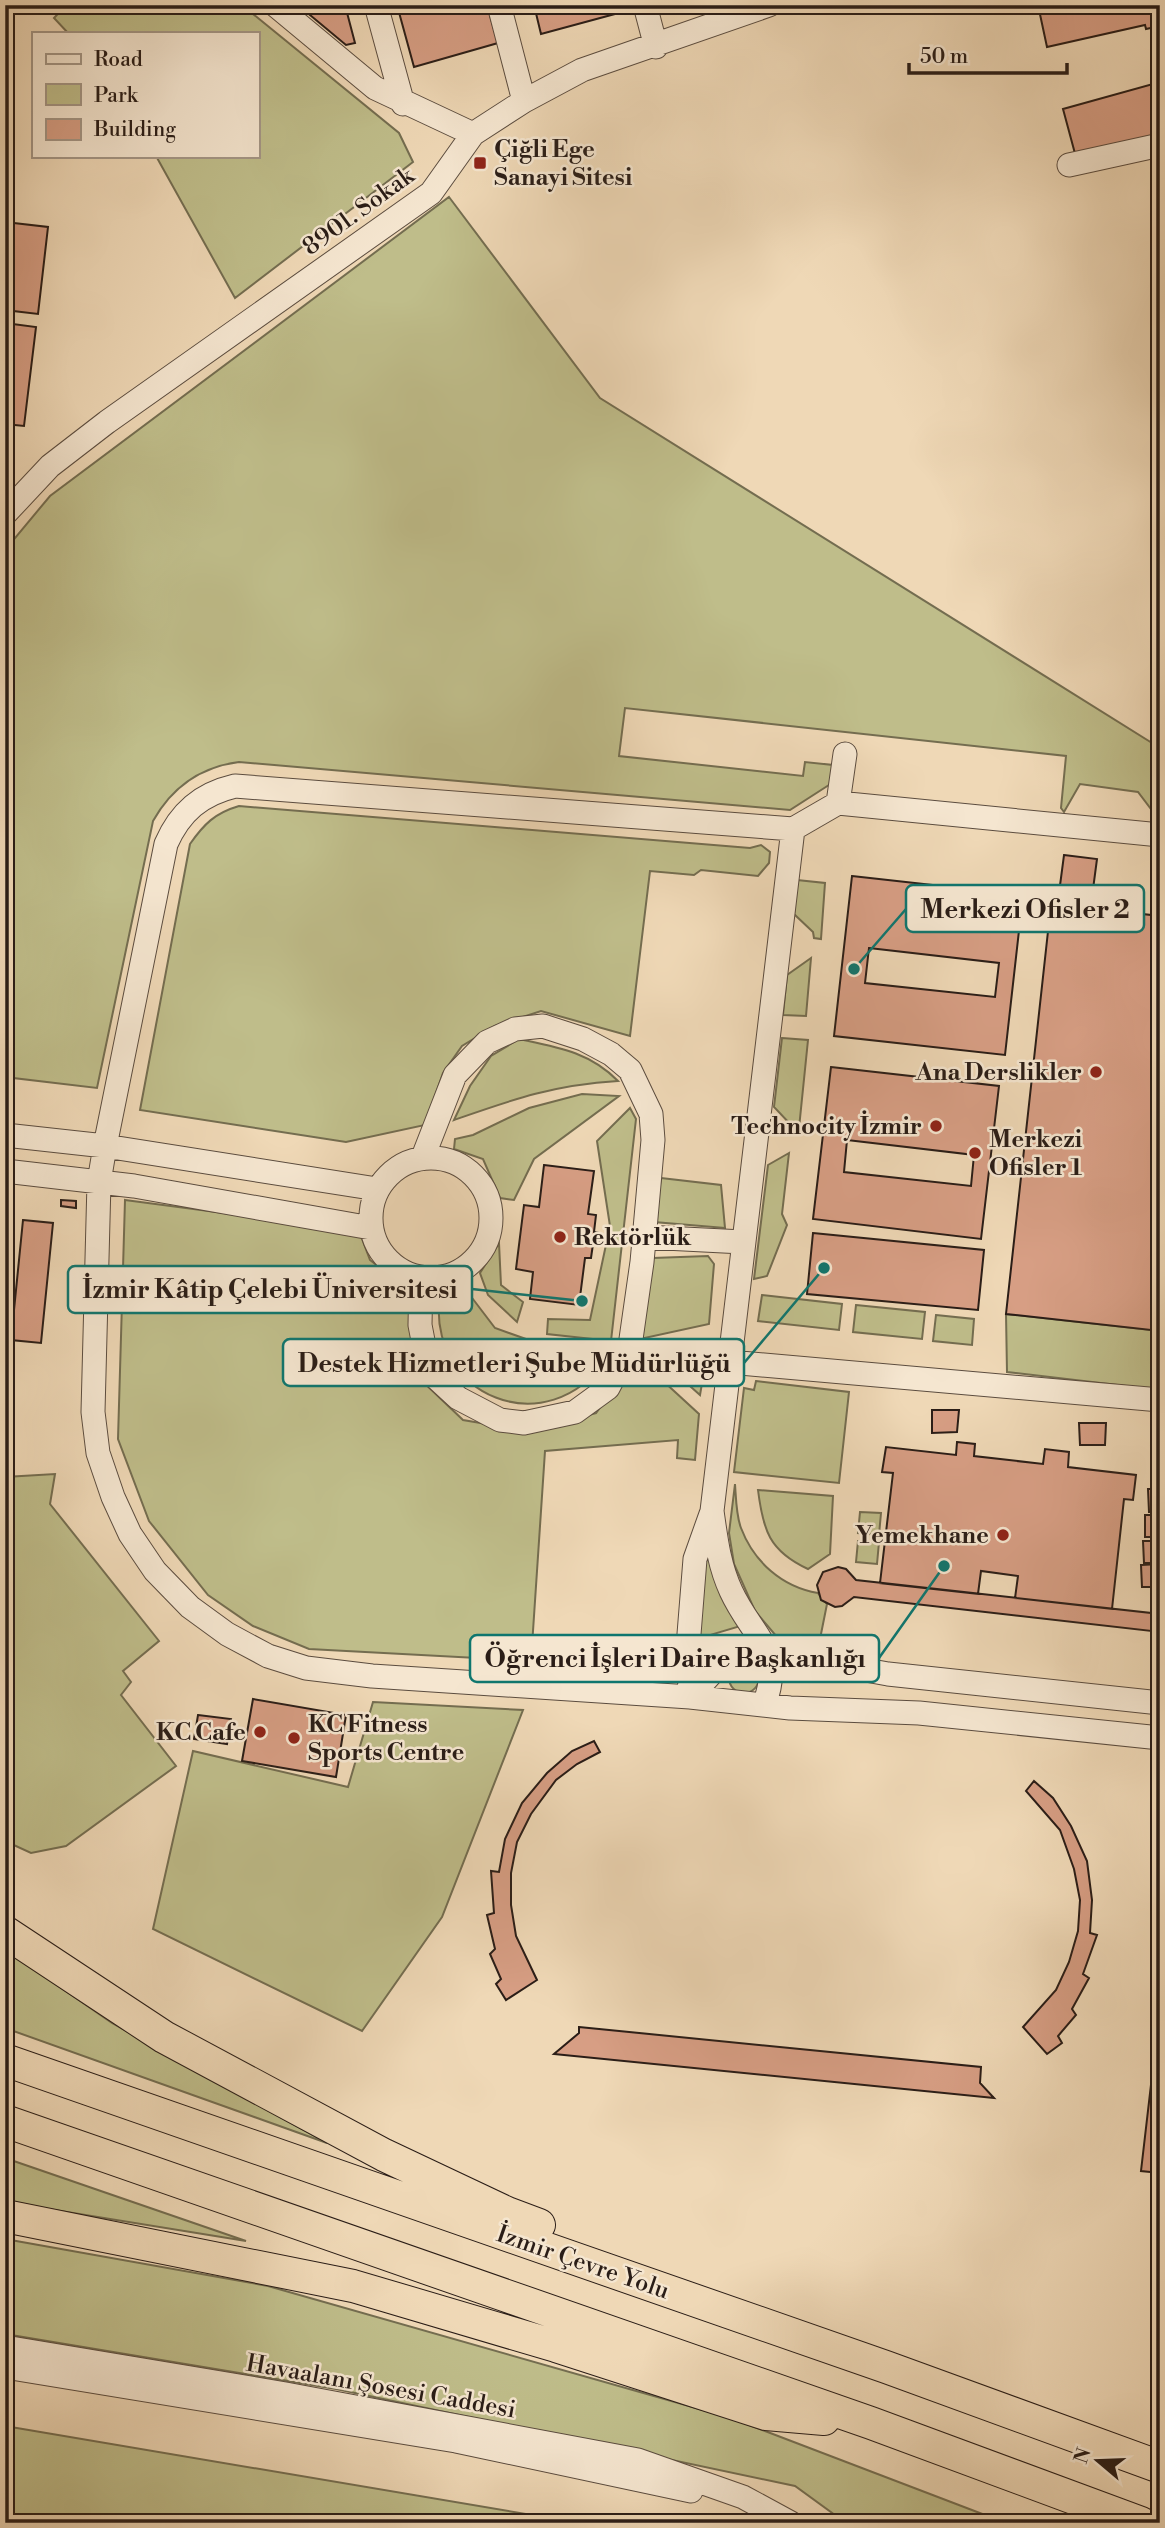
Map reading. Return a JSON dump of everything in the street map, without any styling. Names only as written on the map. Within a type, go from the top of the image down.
[{"type":"highway","points":[[5,1932],[164,2037],[384,2155],[507,2213],[811,2326],[886,2367]]},
{"type":"highway","name":"İzmir Çevre Yolu","points":[[5,2060],[886,2367],[1160,2467]]},
{"type":"highway","points":[[5,2121],[871,2423],[1141,2523]]},
{"type":"highway","points":[[5,2216],[353,2286],[556,2346],[766,2414],[871,2423]]},
{"type":"street","points":[[275,5],[375,88],[403,104],[473,134]]},
{"type":"street","points":[[376,5],[403,104]]},
{"type":"street","points":[[499,5],[524,101]]},
{"type":"street","points":[[645,5],[656,47]]},
{"type":"street","name":"8901. Sokak","points":[[5,514],[50,466],[107,422],[431,193],[473,134],[524,101],[582,70],[656,47],[769,5]]},
{"type":"street","points":[[1069,165],[1160,145]]},
{"type":"street","points":[[838,803],[845,754]]},
{"type":"street","points":[[1160,835],[838,803],[793,829],[235,786],[211,792],[175,823],[166,844],[105,1146],[99,1182],[93,1412],[98,1453],[130,1534],[155,1571],[190,1607],[227,1634],[268,1656],[306,1668],[372,1676],[690,1697],[764,1706],[919,1713],[1160,1738]]},
{"type":"street","points":[[690,1697],[689,1634],[695,1559],[712,1511],[793,829]]},
{"type":"street","points":[[421,1278],[420,1325],[432,1374],[458,1398],[500,1420],[524,1423],[556,1419],[575,1412],[608,1388],[630,1346],[645,1237],[653,1140],[651,1114],[630,1070],[611,1054],[583,1039],[543,1027],[515,1029],[487,1042],[455,1075],[423,1157]]},
{"type":"street","points":[[5,1135],[105,1146],[377,1189]]},
{"type":"street","points":[[423,1157],[453,1162],[478,1180],[488,1198],[491,1219],[488,1239],[469,1264],[442,1278],[421,1278],[403,1273],[388,1262],[377,1246],[371,1228],[371,1208],[377,1189],[388,1174],[404,1163],[423,1157]]},
{"type":"street","points":[[5,1171],[99,1182],[371,1228]]},
{"type":"street","points":[[645,1237],[743,1242]]},
{"type":"street","points":[[729,1362],[1160,1400]]},
{"type":"street","points":[[712,1511],[718,1558],[732,1593],[768,1652],[773,1681],[764,1706]]},
{"type":"street","points":[[690,1697],[729,1654],[745,1648],[888,1674],[1160,1703]]},
{"type":"street","name":"Havaalanı Şosesi Caddesi","points":[[5,2347],[286,2394],[638,2460],[743,2497],[791,2523]]},
{"type":"street","name":"Havaalanı Şosesi Caddesi","points":[[5,2367],[456,2441],[692,2491],[743,2497]]},
{"type":"green space","points":[[66,5],[242,5],[399,133],[413,162],[235,298],[157,158],[259,158],[259,32],[67,32],[54,18]]},
{"type":"green space","points":[[449,197],[600,398],[1160,748],[1160,821],[1138,792],[1080,784],[1064,812],[1061,808],[1066,756],[625,708],[619,756],[803,776],[805,762],[833,765],[832,783],[790,810],[239,762],[225,765],[188,781],[169,798],[153,821],[97,1088],[5,1077],[5,550],[50,496]]},
{"type":"green space","points":[[239,806],[750,848],[761,845],[770,852],[769,863],[758,876],[701,870],[694,875],[650,871],[630,1036],[541,1011],[495,1026],[462,1046],[443,1073],[425,1125],[346,1142],[140,1110],[190,844],[211,820]]},
{"type":"green space","points":[[797,880],[825,883],[821,939],[814,938],[813,932],[794,914]]},
{"type":"green space","points":[[811,958],[806,1016],[783,1015],[787,975]]},
{"type":"green space","points":[[782,1038],[808,1040],[799,1128],[793,1127],[774,1107]]},
{"type":"green space","points":[[519,1039],[560,1048],[584,1057],[618,1081],[534,1094],[454,1120],[470,1086],[491,1056]]},
{"type":"green space","points":[[582,1094],[619,1096],[534,1159],[514,1200],[500,1198],[483,1159],[454,1149],[455,1139],[473,1135],[529,1108]]},
{"type":"green space","points":[[630,1108],[636,1119],[611,1341],[547,1334],[548,1319],[590,1320],[610,1226],[597,1141]]},
{"type":"green space","points":[[789,1153],[782,1214],[787,1225],[767,1276],[754,1279],[768,1165]]},
{"type":"green space","points":[[661,1178],[721,1185],[725,1228],[654,1222]]},
{"type":"green space","points":[[125,1200],[359,1231],[370,1260],[405,1288],[420,1379],[463,1420],[527,1431],[596,1413],[637,1357],[699,1414],[695,1460],[677,1458],[678,1440],[545,1451],[531,1661],[309,1649],[253,1626],[208,1595],[149,1521],[118,1439]]},
{"type":"green space","points":[[499,1243],[501,1285],[523,1302],[517,1322],[488,1295],[480,1273]]},
{"type":"green space","points":[[708,1256],[714,1264],[709,1324],[640,1339],[653,1258]]},
{"type":"green space","points":[[463,1286],[495,1328],[557,1350],[607,1358],[582,1385],[554,1400],[524,1404],[496,1398],[471,1382],[451,1359],[440,1329],[440,1293]]},
{"type":"green space","points":[[762,1295],[842,1304],[839,1330],[758,1321]]},
{"type":"green space","points":[[856,1305],[925,1312],[922,1339],[853,1332]]},
{"type":"green space","points":[[1006,1314],[1160,1331],[1160,1390],[1007,1372]]},
{"type":"green space","points":[[936,1315],[974,1319],[972,1345],[933,1341]]},
{"type":"green space","points":[[684,1344],[707,1354],[700,1395],[654,1354]]},
{"type":"green space","points":[[756,1381],[849,1392],[839,1483],[734,1472],[744,1388],[754,1390]]},
{"type":"green space","points":[[55,1474],[50,1504],[159,1641],[123,1671],[131,1682],[121,1695],[176,1766],[66,1846],[31,1853],[5,1841],[5,1477]]},
{"type":"green space","points":[[735,1484],[739,1523],[753,1552],[781,1579],[818,1593],[827,1604],[818,1649],[777,1637],[755,1611],[734,1564],[729,1533]]},
{"type":"green space","points":[[758,1490],[833,1496],[830,1554],[808,1569],[784,1555],[770,1538],[766,1528]]},
{"type":"green space","points":[[860,1512],[881,1513],[879,1535],[858,1533]]},
{"type":"green space","points":[[858,1541],[879,1542],[877,1564],[856,1562]]},
{"type":"green space","points":[[704,1547],[744,1625],[697,1639]]},
{"type":"green space","points":[[744,1663],[755,1667],[759,1678],[755,1689],[744,1693],[733,1689],[729,1678],[733,1667]]},
{"type":"green space","points":[[373,1702],[523,1710],[442,1917],[362,2031],[153,1929],[193,1751],[348,1787]]},
{"type":"green space","points":[[5,1949],[112,2023],[327,2143],[5,2028]]},
{"type":"green space","points":[[5,2158],[246,2241],[5,2202]]},
{"type":"green space","points":[[5,2239],[268,2286],[731,2418],[1006,2523],[846,2523],[795,2486],[336,2389],[5,2334]]},
{"type":"green space","points":[[5,2426],[579,2523],[5,2523]]},
{"type":"building","points":[[298,5],[345,5],[355,43],[346,45]]},
{"type":"building","points":[[397,5],[487,5],[498,43],[414,67]]},
{"type":"building","points":[[534,5],[624,5],[626,11],[541,34]]},
{"type":"building","points":[[1038,5],[1160,5],[1160,26],[1146,29],[1145,25],[1047,47]]},
{"type":"building","points":[[1160,82],[1160,138],[1077,161],[1063,109]]},
{"type":"building","points":[[5,222],[48,227],[38,314],[5,310]]},
{"type":"building","points":[[5,323],[36,327],[24,426],[5,424]]},
{"type":"building","points":[[1064,855],[1097,859],[1092,897],[1059,893]]},
{"type":"building","points":[[852,876],[1023,895],[1005,1055],[834,1036]],"holes":[[[869,948],[999,963],[995,997],[865,983]]]},
{"type":"building","name":"Ana Derslikler","points":[[1051,904],[1160,916],[1160,1331],[1006,1314]]},
{"type":"building","name":"Merkezi Ofisler 1","points":[[831,1067],[999,1086],[981,1239],[813,1219]],"holes":[[[847,1140],[974,1155],[971,1186],[844,1172]]]},
{"type":"building","name":"Rektörlük","points":[[544,1165],[594,1171],[588,1214],[596,1215],[594,1232],[600,1233],[598,1245],[593,1244],[591,1258],[585,1258],[579,1305],[530,1299],[533,1272],[516,1269],[524,1205],[539,1207]]},
{"type":"building","points":[[61,1200],[76,1201],[76,1208],[61,1206]]},
{"type":"building","points":[[23,1220],[53,1223],[41,1343],[11,1340]]},
{"type":"building","points":[[813,1233],[984,1250],[978,1310],[807,1294]]},
{"type":"building","points":[[932,1410],[959,1410],[957,1432],[932,1433]]},
{"type":"building","points":[[1079,1423],[1106,1423],[1105,1445],[1080,1445]]},
{"type":"building","name":"Yemekhane","points":[[957,1442],[975,1444],[974,1456],[1043,1464],[1045,1449],[1069,1452],[1068,1467],[1136,1475],[1133,1500],[1124,1499],[1112,1609],[1015,1598],[1018,1576],[981,1571],[978,1594],[880,1583],[893,1473],[882,1472],[886,1447],[956,1455]]},
{"type":"building","points":[[1160,1445],[1160,1468],[1152,1468],[1151,1446]]},
{"type":"building","points":[[1148,1489],[1160,1489],[1160,1512],[1149,1512]]},
{"type":"building","points":[[1145,1515],[1160,1515],[1160,1537],[1145,1537]]},
{"type":"building","points":[[1143,1541],[1160,1541],[1160,1563],[1144,1563]]},
{"type":"building","points":[[1160,1564],[1160,1587],[1142,1587],[1141,1565]]},
{"type":"building","points":[[838,1567],[846,1569],[856,1580],[1160,1614],[1160,1632],[854,1597],[842,1606],[835,1607],[821,1600],[817,1585],[823,1572]]},
{"type":"building","name":"KC Fitness Sports Centre","points":[[253,1699],[346,1715],[336,1777],[242,1761]]},
{"type":"building","points":[[198,1715],[231,1719],[227,1744],[194,1739]]},
{"type":"building","points":[[594,1741],[600,1752],[577,1764],[556,1780],[531,1814],[517,1842],[511,1873],[511,1905],[516,1936],[537,1980],[506,2000],[496,1984],[501,1979],[490,1954],[495,1949],[487,1915],[494,1913],[491,1871],[499,1872],[505,1839],[522,1803],[547,1773],[572,1751]]},
{"type":"building","points":[[1034,1781],[1053,1798],[1071,1826],[1087,1861],[1092,1900],[1090,1933],[1097,1935],[1083,1974],[1089,1978],[1072,2009],[1076,2015],[1058,2036],[1062,2043],[1047,2054],[1023,2027],[1056,1990],[1069,1962],[1078,1931],[1080,1900],[1074,1869],[1060,1830],[1026,1791]]},
{"type":"building","points":[[1160,2007],[1160,2173],[1141,2171]]},
{"type":"building","points":[[579,2027],[981,2067],[980,2083],[994,2098],[554,2054],[579,2033]]},
{"type":"place","name":"Çiğli Ege Sanayi Sitesi","points":[[480,163]]},
{"type":"place","name":"Merkezi Ofisler 2","points":[[854,969]]},
{"type":"place","name":"Ana Derslikler","points":[[1096,1072]]},
{"type":"place","name":"Technocity İzmir","points":[[936,1126]]},
{"type":"place","name":"Merkezi Ofisler 1","points":[[975,1153]]},
{"type":"place","name":"Rektörlük","points":[[560,1237]]},
{"type":"place","name":"Destek Hizmetleri Şube Müdürlüğü","points":[[824,1268]]},
{"type":"place","name":"İzmir Kâtip Çelebi Üniversitesi","points":[[582,1301]]},
{"type":"place","name":"Yemekhane","points":[[1003,1535]]},
{"type":"place","name":"Öğrenci İşleri Daire Başkanlığı","points":[[944,1566]]},
{"type":"place","name":"KC Cafe","points":[[260,1732]]},
{"type":"place","name":"KC Fitness Sports Centre","points":[[294,1738]]}]
